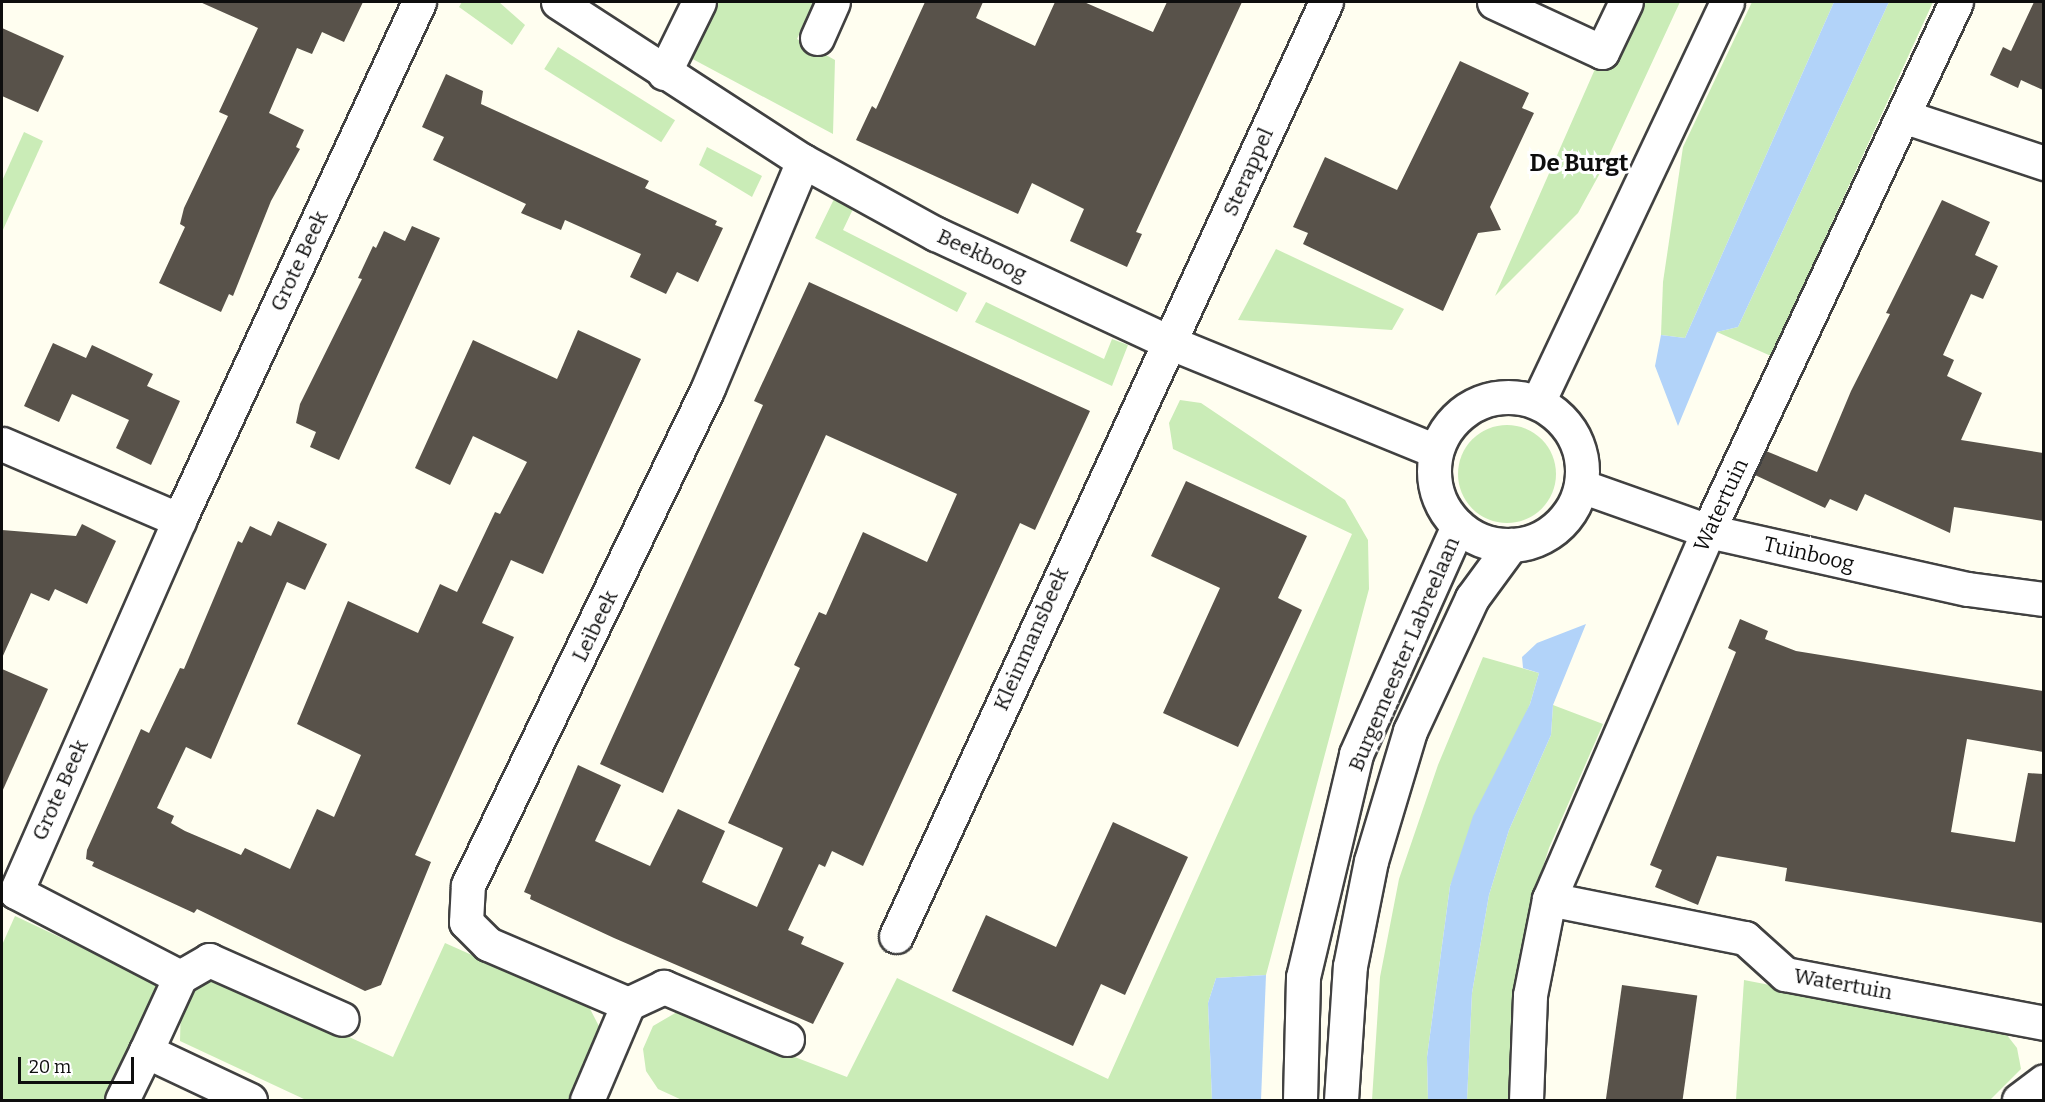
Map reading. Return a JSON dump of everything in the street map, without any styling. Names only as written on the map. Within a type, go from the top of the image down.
[{"type":"street","name":"Grote Beek","points":[[180,977],[16,892],[178,520],[419,2]]},
{"type":"street","name":"Beekboog","points":[[558,2],[664,73],[803,161],[936,234],[1171,343],[1436,451]]},
{"type":"street","points":[[664,73],[699,2]]},
{"type":"street","points":[[817,38],[833,2]]},
{"type":"street","name":"Sterappel","points":[[1171,343],[1326,2]]},
{"type":"street","points":[[1494,2],[1602,52],[1626,2]]},
{"type":"street","points":[[1539,402],[1727,2]]},
{"type":"street","name":"Watertuin","points":[[1526,1101],[1530,995],[1550,899],[1708,531],[1956,2]]},
{"type":"street","points":[[1903,116],[2043,163]]},
{"type":"street","name":"Leibeek","points":[[628,1004],[488,944],[466,922],[468,885],[708,388],[803,161]]},
{"type":"street","name":"Kleinmansbeek","points":[[896,936],[1075,539],[1171,343]]},
{"type":"street","points":[[1496,397],[1539,402],[1560,417],[1574,437],[1582,461],[1581,486],[1572,509],[1557,528],[1536,540],[1511,545],[1474,537],[1458,526],[1436,492],[1436,451],[1446,428],[1464,409],[1496,397]]},
{"type":"street","points":[[2,444],[178,520]]},
{"type":"street","name":"Tuinboog","points":[[1581,486],[1708,531],[1968,589],[2043,599]]},
{"type":"street","name":"Burgemeester Labreelaan","points":[[1300,1101],[1303,977],[1356,754],[1458,526]]},
{"type":"street","name":"Burgemeester Labreelaan","points":[[1341,1101],[1350,966],[1371,861],[1410,731],[1472,598],[1511,545]]},
{"type":"street","name":"Watertuin","points":[[1550,899],[1746,938],[1785,974],[2043,1023]]},
{"type":"street","points":[[122,1101],[180,977],[209,960],[342,1019]]},
{"type":"street","points":[[598,1097],[628,1004],[664,987],[787,1039]]},
{"type":"street","points":[[146,1051],[250,1101]]},
{"type":"street","points":[[2019,1101],[2043,1081]]},
{"type":"green space","points":[[462,2],[499,2],[525,25],[512,45],[459,7]]},
{"type":"green space","points":[[716,2],[814,2],[797,39],[835,60],[833,134],[687,56]]},
{"type":"green space","points":[[1642,2],[1680,2],[1605,164],[1578,213],[1495,296],[1595,69],[1615,60]]},
{"type":"green space","points":[[1752,2],[1834,2],[1685,338],[1661,335],[1663,282],[1683,147]]},
{"type":"green space","points":[[1889,2],[1933,2],[1771,356],[1717,332],[1738,327]]},
{"type":"green space","points":[[558,47],[675,120],[661,142],[544,69]]},
{"type":"green space","points":[[24,132],[43,141],[2,232],[2,181]]},
{"type":"green space","points":[[707,147],[762,176],[752,197],[699,165]]},
{"type":"green space","points":[[834,199],[853,209],[843,230],[967,293],[957,312],[815,238]]},
{"type":"green space","points":[[1276,249],[1404,309],[1392,330],[1238,320]]},
{"type":"green space","points":[[986,302],[1104,359],[1112,339],[1128,345],[1112,386],[975,322]]},
{"type":"green space","points":[[1180,400],[1201,403],[1345,500],[1368,540],[1369,589],[1266,975],[1216,978],[1208,1003],[1212,1100],[682,1100],[658,1089],[646,1071],[643,1049],[653,1026],[677,1012],[847,1077],[897,978],[1108,1079],[1352,534],[1173,449],[1169,423]]},
{"type":"green space","points":[[1507,425],[1526,429],[1542,439],[1552,455],[1556,474],[1552,493],[1542,509],[1526,519],[1507,523],[1488,519],[1472,509],[1462,493],[1458,474],[1462,455],[1472,439],[1488,429]]},
{"type":"green space","points":[[1483,657],[1539,673],[1530,704],[1450,886],[1427,1057],[1428,1100],[1372,1100],[1380,977],[1399,879],[1438,765]]},
{"type":"green space","points":[[1553,705],[1603,724],[1549,848],[1530,908],[1515,998],[1509,1100],[1467,1100],[1472,993],[1489,895],[1509,830],[1551,735]]},
{"type":"green space","points":[[15,916],[159,984],[104,1100],[2,1100],[2,945]]},
{"type":"green space","points":[[445,943],[589,1007],[602,1032],[569,1100],[306,1100],[180,1041],[181,1002],[202,977],[226,981],[393,1057]]},
{"type":"green space","points":[[1744,980],[2003,1030],[2017,1048],[2021,1069],[1990,1100],[1736,1100]]},
{"type":"water","points":[[1834,2],[1889,2],[1738,327],[1717,332],[1678,426],[1655,366],[1661,335],[1685,338]]},
{"type":"water","points":[[1586,624],[1553,705],[1551,735],[1509,830],[1489,895],[1472,993],[1467,1100],[1428,1100],[1427,1057],[1450,886],[1473,816],[1530,704],[1539,673],[1523,668],[1522,657],[1537,643]]},
{"type":"water","points":[[1266,975],[1261,1100],[1212,1100],[1208,1003],[1216,978]]},
{"type":"building","points":[[200,2],[363,2],[344,42],[322,32],[312,54],[297,48],[269,113],[304,130],[296,147],[300,149],[271,201],[233,296],[229,294],[221,312],[159,283],[185,227],[180,224],[184,208],[228,116],[219,112],[258,28]]},
{"type":"building","points":[[925,2],[983,2],[976,18],[1035,46],[1055,2],[1084,2],[1153,32],[1167,2],[1242,2],[1136,232],[1142,234],[1127,267],[1070,241],[1084,209],[1032,183],[1018,214],[856,140],[872,106],[876,109]]},
{"type":"building","points":[[2034,2],[2043,2],[2043,90],[2021,80],[2018,88],[1990,75],[2003,47],[2011,51]]},
{"type":"building","points":[[2,28],[64,56],[38,112],[2,96]]},
{"type":"building","points":[[1460,61],[1529,93],[1522,108],[1534,113],[1490,207],[1501,230],[1478,233],[1443,311],[1303,244],[1308,233],[1293,227],[1325,157],[1397,190]]},
{"type":"building","points":[[446,74],[483,91],[481,104],[649,181],[645,188],[717,221],[715,225],[723,228],[698,282],[677,272],[666,294],[630,277],[641,254],[565,220],[561,230],[521,213],[526,204],[433,160],[444,137],[422,127]]},
{"type":"building","points":[[1942,200],[1990,222],[1975,255],[1998,266],[1983,299],[1971,294],[1943,355],[1954,360],[1947,376],[1982,393],[1961,440],[2043,453],[2043,521],[1954,507],[1950,533],[1865,494],[1857,511],[1830,499],[1825,508],[1755,475],[1766,451],[1817,472],[1851,391],[1890,314],[1886,313]]},
{"type":"building","points":[[412,226],[440,238],[339,460],[310,447],[316,432],[296,423],[300,404],[362,279],[358,278],[373,246],[376,248],[384,231],[405,241]]},
{"type":"building","points":[[809,282],[1090,411],[1035,530],[1020,523],[863,866],[832,851],[825,867],[819,864],[788,930],[804,937],[801,944],[844,963],[813,1024],[614,938],[530,899],[531,895],[524,892],[578,765],[621,785],[595,841],[650,866],[678,809],[725,831],[702,882],[757,907],[783,848],[728,823],[800,668],[794,665],[819,612],[826,615],[863,532],[927,562],[957,494],[826,435],[663,793],[600,764],[763,405],[754,401]]},
{"type":"building","points":[[578,330],[641,359],[543,574],[511,560],[482,623],[514,637],[415,855],[431,862],[381,985],[365,991],[197,909],[194,913],[92,866],[94,862],[86,859],[87,850],[141,729],[149,733],[180,668],[184,669],[238,541],[242,543],[250,526],[271,536],[278,521],[327,544],[305,590],[287,582],[211,759],[186,747],[157,808],[174,816],[171,823],[185,831],[241,855],[245,848],[290,869],[317,809],[334,817],[361,755],[297,724],[348,601],[418,633],[440,584],[457,592],[495,512],[500,514],[527,462],[473,436],[450,485],[415,468],[473,340],[557,379]]},
{"type":"building","points":[[53,343],[86,358],[92,345],[153,374],[147,386],[180,401],[151,465],[116,448],[129,420],[72,394],[59,422],[24,406]]},
{"type":"building","points":[[1186,481],[1307,536],[1278,598],[1302,610],[1238,747],[1163,713],[1220,588],[1151,556]]},
{"type":"building","points":[[82,524],[116,541],[87,604],[55,589],[49,601],[31,593],[2,658],[2,530],[76,536]]},
{"type":"building","points":[[1740,619],[1768,631],[1765,639],[1796,651],[2043,691],[2043,752],[1967,739],[1951,832],[2015,842],[2028,773],[2043,774],[2043,923],[1785,881],[1787,868],[1717,856],[1698,905],[1655,887],[1662,870],[1650,865],[1736,652],[1728,648]]},
{"type":"building","points":[[2,669],[48,689],[2,792]]},
{"type":"building","points":[[1113,822],[1188,857],[1125,995],[1101,984],[1073,1046],[952,991],[986,915],[1056,947]]},
{"type":"building","points":[[1622,985],[1697,996],[1683,1100],[1606,1100]]},
{"type":"district","name":"De Burgt","points":[[1579,164]]}]
